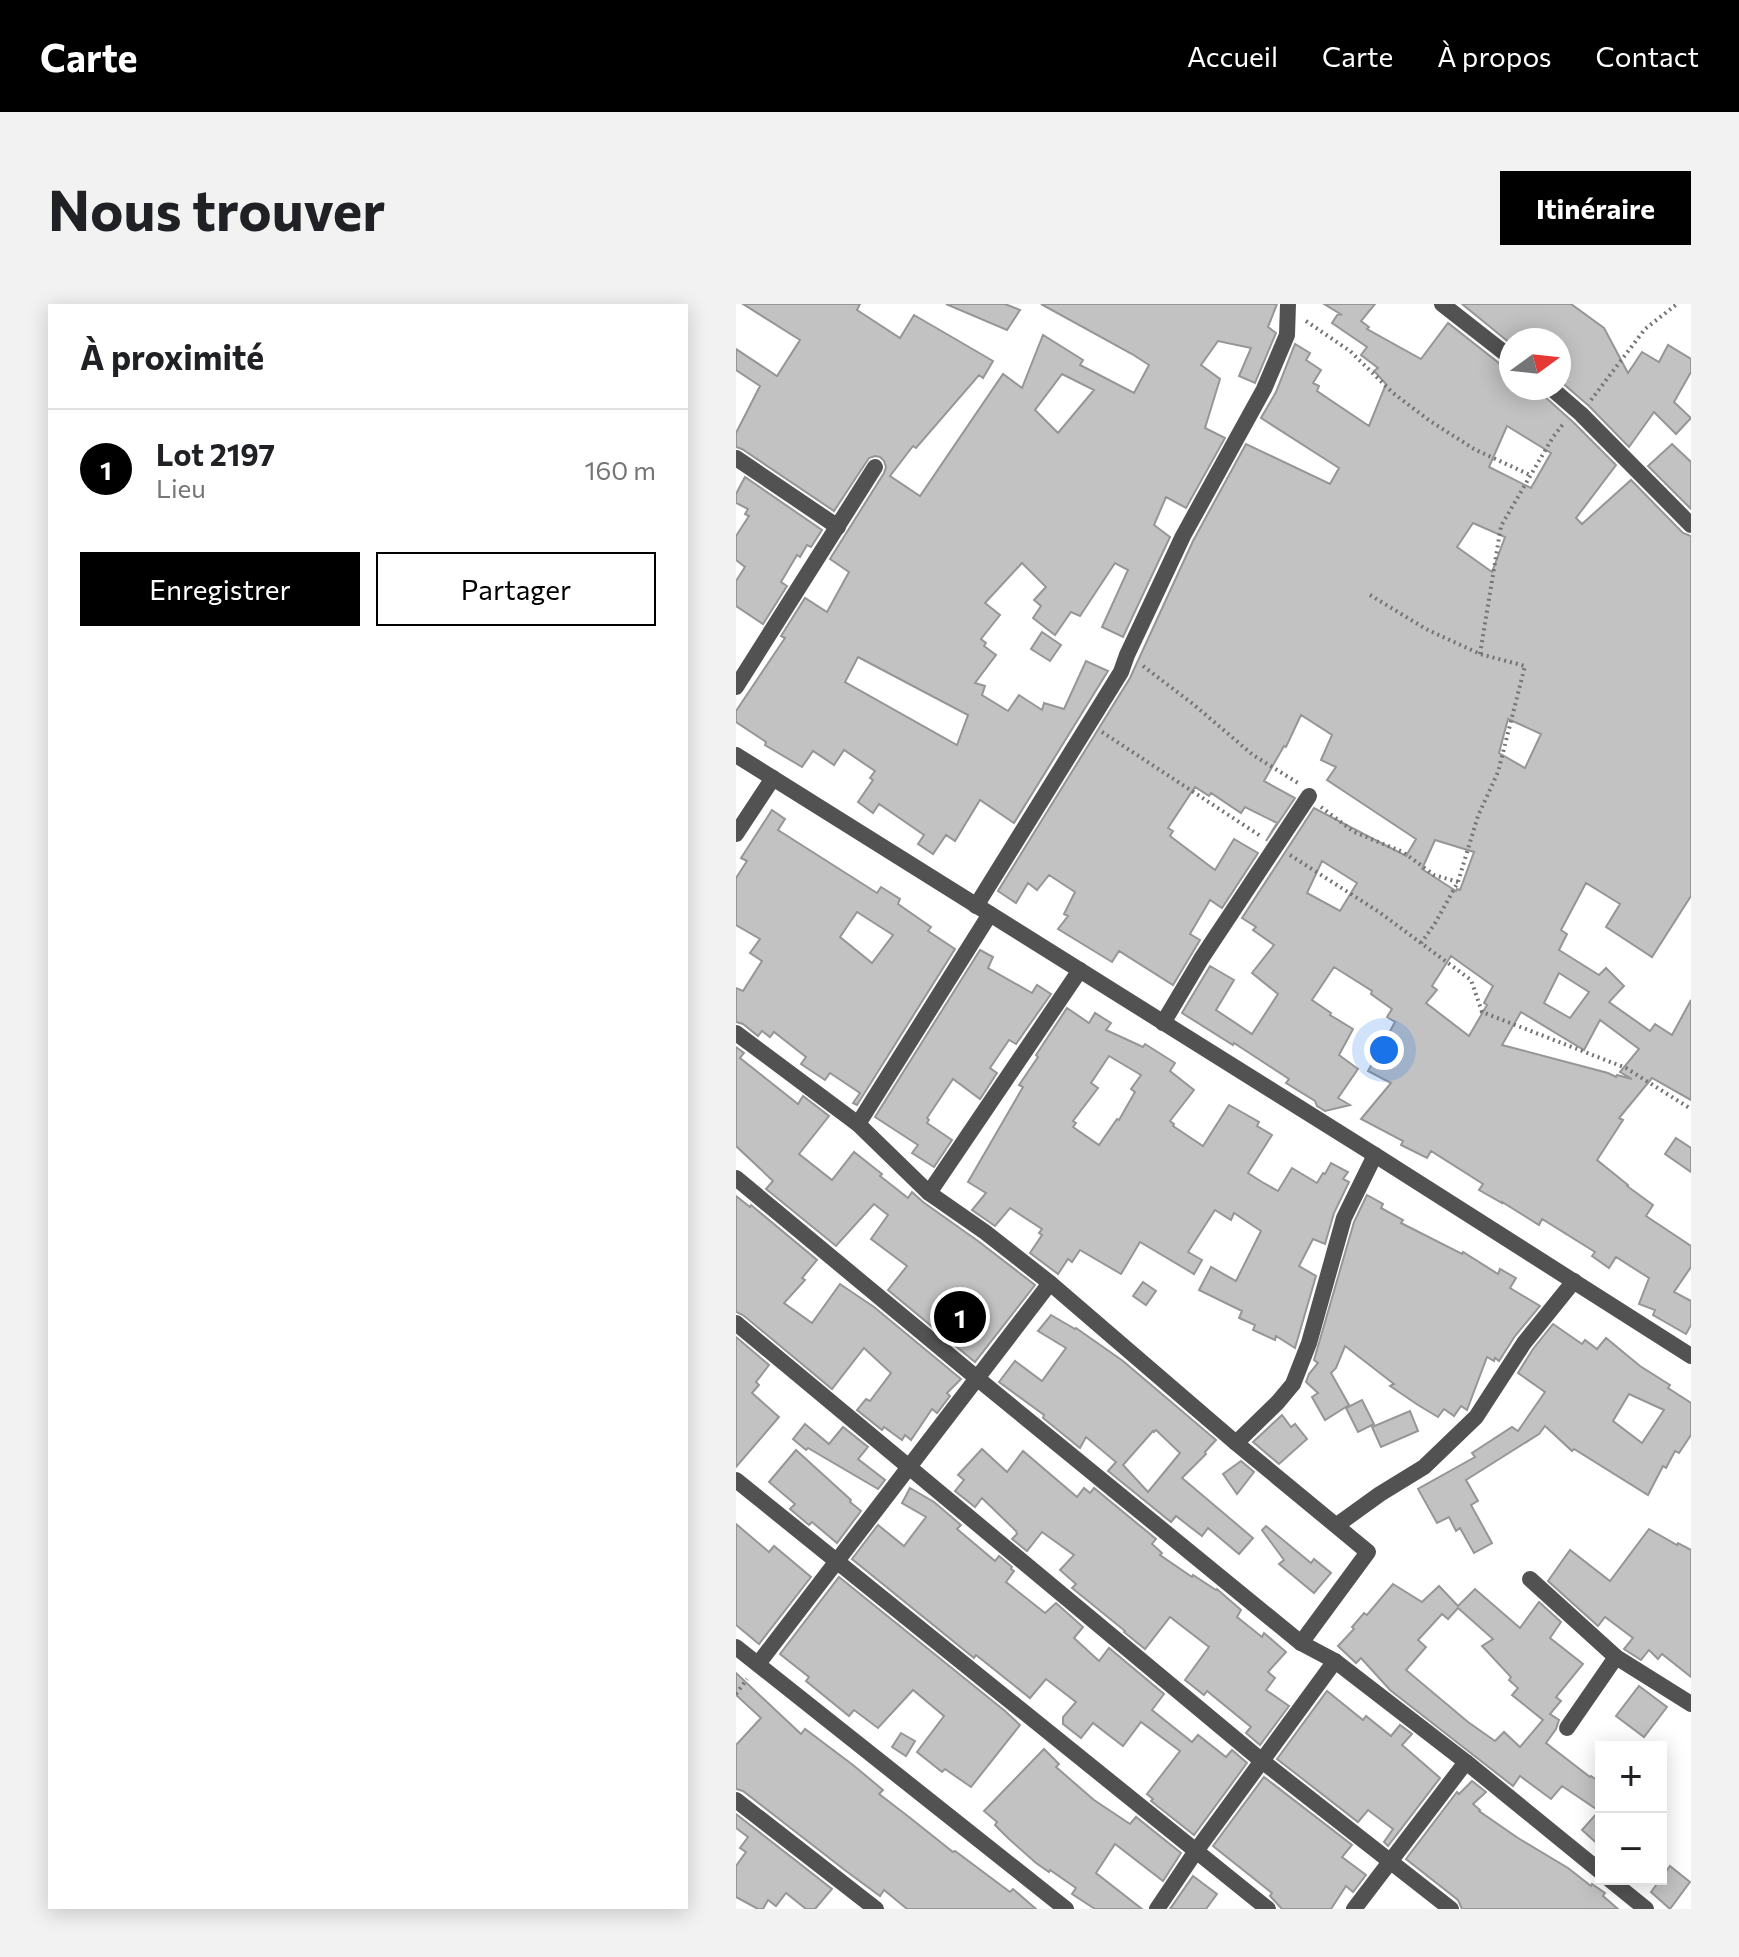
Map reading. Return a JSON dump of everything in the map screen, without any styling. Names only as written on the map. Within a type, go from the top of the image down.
[{"type":"street","points":[[1442,304],[1499,349]]},
{"type":"street","points":[[858,1124],[1121,672],[1183,536],[1264,389],[1287,335],[1288,307]]},
{"type":"street","points":[[1564,400],[1691,525]]},
{"type":"street","points":[[736,458],[838,527]]},
{"type":"street","points":[[736,687],[875,467]]},
{"type":"street","points":[[736,755],[1691,1356]]},
{"type":"street","points":[[736,834],[773,778]]},
{"type":"street","points":[[1163,1023],[1201,959],[1309,796]]},
{"type":"street","points":[[929,1193],[1080,970]]},
{"type":"street","points":[[736,1033],[858,1124],[929,1193],[1050,1283],[1368,1552],[1301,1643]]},
{"type":"street","points":[[1236,1443],[1293,1384],[1309,1343],[1344,1218],[1375,1155]]},
{"type":"street","points":[[736,1178],[1301,1643],[1335,1661],[1595,1867]]},
{"type":"street","points":[[1337,1525],[1424,1467],[1476,1417],[1524,1343],[1574,1281]]},
{"type":"street","points":[[758,1664],[1050,1283]]},
{"type":"street","points":[[736,1323],[1262,1761],[1451,1909]]},
{"type":"street","points":[[736,1480],[1268,1909]]},
{"type":"street","points":[[1530,1579],[1616,1657],[1691,1704]]},
{"type":"street","points":[[736,1647],[1066,1909]]},
{"type":"street","points":[[1567,1728],[1616,1657]]},
{"type":"street","points":[[1157,1909],[1335,1661]]},
{"type":"street","points":[[1354,1909],[1466,1762]]},
{"type":"street","points":[[736,1800],[876,1909]]},
{"type":"street","points":[[1616,1885],[1646,1909]]},
{"type":"path","points":[[1480,654],[1501,526],[1553,437],[1578,412],[1645,329],[1677,304]]},
{"type":"path","points":[[1288,307],[1350,351],[1393,393],[1430,421],[1474,449],[1530,475]]},
{"type":"path","points":[[1370,595],[1426,629],[1480,654],[1525,666],[1498,772],[1478,816],[1458,882],[1421,943]]},
{"type":"path","points":[[1127,655],[1193,704],[1253,755],[1297,781],[1315,803],[1354,832],[1403,852],[1434,875],[1458,882]]},
{"type":"path","points":[[1089,723],[1379,912],[1471,980],[1482,1012],[1626,1068],[1691,1109]]},
{"type":"building","points":[[743,304],[860,304],[857,310],[900,338],[914,315],[993,361],[983,378],[979,375],[916,448],[913,446],[890,476],[920,496],[1003,374],[1022,388],[1043,335],[1083,360],[1080,365],[1134,393],[1149,365],[1041,304],[1277,304],[1268,327],[1276,333],[1255,383],[1239,376],[1251,348],[1218,341],[1201,365],[1220,379],[1205,428],[1225,438],[1186,508],[1166,497],[1154,525],[1170,537],[1123,637],[1102,627],[1128,570],[1115,563],[1080,616],[1071,612],[1055,635],[1033,618],[1041,606],[1034,600],[1046,587],[1022,563],[985,603],[1000,615],[981,639],[986,643],[984,646],[996,655],[975,683],[985,686],[982,695],[1008,711],[1019,695],[1042,710],[1044,703],[1064,709],[1086,661],[1108,671],[1014,823],[980,800],[955,841],[946,835],[933,854],[918,844],[924,835],[879,804],[873,813],[858,802],[873,780],[870,778],[875,771],[844,750],[834,765],[813,751],[802,767],[765,745],[766,742],[736,722],[736,711],[785,638],[781,636],[805,598],[827,612],[849,572],[830,559],[886,467],[880,457],[869,458],[834,511],[736,447],[736,433],[760,386],[736,370],[736,349],[777,376],[800,340]],"holes":[[[1062,374],[1094,390],[1058,433],[1035,410]],[[858,657],[968,715],[957,745],[845,682]]]},
{"type":"building","points":[[946,304],[1005,304],[1020,310],[1007,330]]},
{"type":"building","points":[[1324,304],[1375,304],[1361,321],[1369,327],[1367,329],[1421,359],[1448,323],[1499,363],[1499,400],[1548,400],[1616,465],[1576,518],[1582,524],[1631,480],[1683,533],[1691,536],[1691,896],[1652,957],[1606,927],[1620,904],[1586,883],[1561,930],[1567,934],[1559,950],[1599,975],[1606,968],[1624,986],[1609,1002],[1650,1031],[1655,1024],[1672,1035],[1691,1000],[1691,1100],[1652,1078],[1619,1118],[1623,1120],[1597,1160],[1653,1205],[1646,1216],[1691,1246],[1691,1267],[1674,1292],[1691,1301],[1691,1325],[1686,1334],[1653,1315],[1655,1310],[1639,1304],[1649,1278],[1616,1257],[1609,1268],[1592,1256],[1595,1252],[1542,1219],[1539,1225],[1479,1190],[1483,1184],[1431,1151],[1427,1158],[1401,1145],[1403,1141],[1361,1119],[1391,1083],[1368,1071],[1395,1022],[1387,1017],[1392,1009],[1371,994],[1372,991],[1334,967],[1312,1000],[1353,1029],[1339,1055],[1358,1069],[1338,1098],[1350,1105],[1325,1111],[1286,1083],[1289,1079],[1182,1013],[1210,966],[1234,980],[1216,1010],[1252,1034],[1278,994],[1252,973],[1274,945],[1242,918],[1314,808],[1406,856],[1416,839],[1327,780],[1336,767],[1321,760],[1332,735],[1301,715],[1286,747],[1264,781],[1295,798],[1266,841],[1277,823],[1245,807],[1241,813],[1211,793],[1209,796],[1195,787],[1168,828],[1173,831],[1170,836],[1215,870],[1234,839],[1258,853],[1222,908],[1210,900],[1190,934],[1200,940],[1173,985],[1119,951],[1112,962],[1058,929],[1068,916],[1064,914],[1075,892],[1049,875],[1037,890],[1028,883],[1016,903],[998,891],[1130,678],[1193,541],[1246,444],[1330,484],[1339,468],[1261,418],[1276,392],[1295,344],[1310,353],[1306,360],[1321,370],[1313,383],[1319,386],[1317,391],[1369,426],[1386,384],[1374,371],[1378,368],[1361,355],[1367,347],[1332,323],[1338,314],[1342,315]],"holes":[[[1507,426],[1551,453],[1531,488],[1489,467]],[[1473,523],[1505,537],[1492,572],[1457,547]],[[1508,719],[1541,734],[1525,768],[1499,753]],[[1435,840],[1474,852],[1460,890],[1456,891],[1422,869]],[[1322,861],[1357,883],[1340,911],[1307,893]],[[1451,956],[1493,986],[1484,1003],[1487,1005],[1469,1036],[1426,1003],[1437,990],[1432,986]],[[1559,973],[1589,992],[1570,1018],[1544,1003]],[[1521,1012],[1584,1050],[1600,1020],[1639,1049],[1620,1072],[1632,1079],[1502,1045]]]},
{"type":"building","points":[[1462,304],[1571,304],[1604,328],[1628,373],[1642,352],[1659,362],[1668,345],[1691,359],[1691,372],[1674,402],[1691,418],[1676,434],[1654,412],[1629,447],[1571,390],[1571,328],[1499,328],[1499,334]]},
{"type":"building","points":[[1672,444],[1691,462],[1691,509],[1648,466]]},
{"type":"building","points":[[745,477],[822,530],[811,547],[807,545],[800,557],[797,555],[781,582],[787,586],[763,624],[736,606],[736,581],[745,567],[736,560],[736,536],[749,516],[745,514],[748,509],[736,503],[736,494]]},
{"type":"building","points":[[1042,632],[1061,645],[1050,661],[1031,649]]},
{"type":"building","points":[[772,810],[785,819],[778,830],[877,893],[881,887],[900,899],[898,904],[931,927],[928,931],[955,949],[857,1105],[853,1103],[860,1093],[830,1073],[825,1080],[801,1064],[806,1057],[774,1032],[770,1037],[762,1031],[758,1036],[736,1022],[736,988],[743,991],[762,961],[750,953],[760,939],[736,925],[736,878],[747,861],[741,858]],"holes":[[[857,912],[893,935],[872,963],[840,937]]]},
{"type":"building","points":[[980,950],[993,957],[988,968],[1032,993],[1037,985],[1051,994],[1016,1044],[1009,1040],[990,1068],[997,1073],[980,1099],[953,1079],[927,1118],[927,1123],[952,1140],[934,1167],[912,1153],[918,1145],[875,1117]]},
{"type":"building","points":[[1067,1008],[1089,1023],[1095,1013],[1111,1023],[1106,1030],[1143,1047],[1145,1044],[1175,1063],[1170,1071],[1194,1090],[1170,1121],[1203,1146],[1229,1105],[1259,1122],[1257,1126],[1272,1135],[1248,1173],[1262,1182],[1278,1191],[1292,1168],[1317,1183],[1331,1163],[1348,1172],[1343,1179],[1349,1182],[1334,1213],[1325,1244],[1313,1239],[1299,1266],[1316,1276],[1295,1348],[1276,1336],[1275,1340],[1253,1330],[1255,1325],[1239,1318],[1242,1311],[1199,1290],[1211,1267],[1236,1281],[1261,1231],[1234,1213],[1231,1220],[1215,1210],[1188,1252],[1202,1260],[1194,1274],[1140,1242],[1121,1274],[1080,1250],[1072,1262],[1068,1259],[1058,1274],[1030,1253],[1042,1235],[1039,1233],[1042,1229],[1010,1208],[995,1226],[972,1210],[986,1193],[968,1182],[1023,1087],[1019,1085],[1038,1057],[1036,1055]],"holes":[[[1109,1056],[1141,1075],[1131,1089],[1135,1092],[1119,1120],[1099,1145],[1073,1127],[1076,1123],[1073,1121],[1098,1088],[1091,1083]]]},
{"type":"building","points":[[736,1047],[744,1053],[740,1058],[798,1104],[803,1096],[829,1116],[799,1154],[832,1180],[854,1152],[908,1198],[912,1192],[1035,1285],[975,1362],[888,1290],[907,1266],[871,1239],[888,1215],[874,1204],[836,1246],[766,1189],[773,1181],[736,1146]]},
{"type":"building","points":[[1676,1138],[1691,1148],[1691,1172],[1665,1154]]},
{"type":"building","points":[[1367,1195],[1383,1204],[1381,1208],[1403,1220],[1401,1223],[1463,1252],[1498,1274],[1500,1269],[1516,1278],[1510,1288],[1540,1306],[1499,1361],[1487,1357],[1467,1410],[1461,1406],[1454,1416],[1444,1409],[1438,1417],[1418,1405],[1390,1386],[1394,1384],[1345,1346],[1331,1373],[1349,1405],[1325,1420],[1312,1397],[1318,1393],[1306,1382],[1318,1363],[1314,1360],[1354,1222]]},
{"type":"building","points":[[736,1196],[817,1260],[802,1278],[805,1280],[784,1303],[812,1323],[840,1284],[874,1307],[961,1379],[947,1393],[950,1396],[937,1413],[932,1409],[911,1440],[905,1435],[902,1440],[884,1427],[882,1430],[857,1410],[866,1399],[870,1401],[891,1373],[864,1348],[832,1389],[736,1312]]},
{"type":"building","points":[[1143,1282],[1156,1291],[1146,1305],[1133,1296]]},
{"type":"building","points":[[1051,1315],[1076,1328],[1123,1361],[1216,1440],[1182,1478],[1253,1538],[1239,1554],[1208,1528],[1202,1536],[1176,1516],[1171,1522],[1108,1471],[1116,1462],[1086,1437],[1080,1448],[1043,1418],[1044,1415],[999,1382],[1015,1361],[1042,1381],[1066,1348],[1038,1331]],"holes":[[[1156,1430],[1180,1453],[1148,1492],[1123,1465]]]},
{"type":"building","points":[[1553,1324],[1582,1344],[1585,1340],[1597,1349],[1606,1338],[1691,1403],[1691,1435],[1679,1453],[1675,1451],[1666,1468],[1663,1466],[1648,1495],[1574,1449],[1572,1451],[1545,1426],[1539,1434],[1466,1480],[1478,1501],[1471,1505],[1492,1543],[1474,1553],[1460,1528],[1456,1531],[1449,1517],[1437,1523],[1418,1489],[1475,1457],[1472,1453],[1512,1427],[1518,1431],[1545,1392],[1518,1373]],"holes":[[[1629,1394],[1664,1410],[1642,1443],[1613,1421]]]},
{"type":"building","points":[[736,1337],[769,1365],[752,1393],[779,1417],[736,1467]]},
{"type":"building","points":[[1362,1400],[1374,1424],[1358,1432],[1346,1408]]},
{"type":"building","points":[[1410,1411],[1418,1431],[1381,1447],[1372,1427]]},
{"type":"building","points":[[1282,1415],[1291,1427],[1295,1424],[1307,1439],[1279,1464],[1253,1442]]},
{"type":"building","points":[[805,1424],[829,1444],[843,1427],[868,1447],[858,1459],[885,1480],[878,1489],[808,1448],[806,1450],[793,1439]]},
{"type":"building","points":[[982,1449],[1007,1472],[1023,1451],[1077,1497],[1084,1488],[1090,1493],[1094,1488],[1156,1539],[1152,1544],[1162,1553],[1160,1555],[1192,1577],[1217,1589],[1241,1610],[1237,1617],[1262,1637],[1264,1633],[1286,1652],[1268,1672],[1275,1678],[1266,1690],[1289,1706],[1260,1745],[1246,1733],[1251,1727],[1207,1691],[1204,1695],[1185,1680],[1209,1647],[1170,1617],[1145,1649],[1072,1588],[1076,1584],[1060,1570],[1074,1555],[1042,1532],[1027,1551],[1012,1539],[1016,1531],[982,1498],[975,1507],[955,1491],[964,1480],[958,1475]]},
{"type":"building","points":[[796,1450],[861,1511],[837,1543],[790,1509],[795,1504],[769,1482]]},
{"type":"building","points":[[1241,1461],[1254,1472],[1237,1494],[1223,1474]]},
{"type":"building","points":[[910,1488],[934,1502],[961,1525],[957,1529],[995,1561],[999,1556],[1012,1567],[1014,1571],[1006,1582],[1045,1613],[1056,1603],[1083,1627],[1074,1638],[1099,1661],[1109,1648],[1164,1694],[1152,1710],[1192,1742],[1198,1735],[1226,1757],[1232,1750],[1247,1763],[1194,1835],[1151,1801],[1153,1799],[1147,1794],[1180,1751],[1141,1722],[1123,1746],[1093,1723],[1081,1738],[1063,1724],[1063,1717],[1076,1702],[1046,1679],[1030,1698],[976,1655],[974,1658],[852,1559],[878,1525],[904,1546],[926,1517],[902,1503]]},
{"type":"building","points":[[736,1524],[769,1552],[774,1546],[811,1577],[759,1644],[736,1625]]},
{"type":"building","points":[[1266,1526],[1311,1563],[1314,1559],[1331,1573],[1314,1593],[1279,1564],[1284,1560],[1262,1530]]},
{"type":"building","points":[[1649,1529],[1691,1550],[1691,1677],[1662,1654],[1658,1659],[1649,1650],[1641,1660],[1624,1649],[1633,1638],[1605,1617],[1598,1626],[1548,1581],[1570,1550],[1610,1581]]},
{"type":"building","points":[[839,1577],[1020,1725],[971,1787],[945,1769],[942,1772],[917,1752],[944,1716],[913,1690],[878,1728],[854,1710],[849,1716],[806,1681],[809,1677],[780,1654]]},
{"type":"building","points":[[1393,1584],[1422,1602],[1439,1586],[1458,1606],[1475,1589],[1520,1628],[1539,1602],[1561,1622],[1550,1638],[1583,1664],[1556,1697],[1561,1701],[1550,1714],[1559,1720],[1546,1743],[1595,1779],[1595,1808],[1562,1786],[1551,1799],[1520,1776],[1513,1786],[1390,1690],[1361,1658],[1356,1663],[1338,1646],[1364,1613],[1367,1615]],"holes":[[[1458,1608],[1493,1639],[1482,1646],[1518,1688],[1512,1695],[1543,1720],[1520,1747],[1504,1732],[1495,1741],[1406,1670],[1426,1647],[1418,1640],[1442,1614],[1448,1619]]]},
{"type":"building","points":[[736,1673],[801,1734],[805,1729],[853,1765],[883,1790],[879,1794],[953,1852],[1010,1892],[1013,1889],[1036,1909],[907,1909],[884,1890],[880,1896],[743,1791],[736,1789],[736,1745],[761,1718],[736,1695]]},
{"type":"building","points":[[1639,1686],[1667,1707],[1644,1737],[1616,1716]]},
{"type":"building","points":[[1327,1691],[1363,1720],[1366,1716],[1391,1736],[1400,1725],[1412,1734],[1402,1745],[1440,1778],[1388,1846],[1384,1842],[1393,1829],[1368,1810],[1358,1822],[1277,1759]]},
{"type":"building","points":[[901,1733],[915,1741],[906,1756],[892,1747]]},
{"type":"building","points":[[1044,1749],[1059,1764],[1056,1767],[1094,1800],[1130,1824],[1136,1817],[1181,1853],[1163,1881],[1115,1844],[1096,1873],[1142,1909],[1095,1909],[1072,1894],[1076,1888],[1036,1863],[984,1811]]},
{"type":"building","points":[[1264,1777],[1352,1845],[1342,1857],[1366,1875],[1353,1892],[1346,1886],[1331,1909],[1282,1909],[1270,1896],[1272,1893],[1213,1846]]},
{"type":"building","points":[[1472,1781],[1486,1792],[1473,1804],[1479,1811],[1605,1893],[1603,1896],[1618,1909],[1462,1909],[1458,1900],[1406,1859],[1457,1792],[1459,1794]]},
{"type":"building","points":[[736,1814],[832,1889],[815,1909],[806,1909],[786,1893],[776,1906],[768,1900],[763,1909],[736,1897],[736,1866],[746,1852],[740,1848],[748,1837],[736,1828]]},
{"type":"building","points":[[1595,1815],[1595,1842],[1582,1830]]},
{"type":"building","points":[[1670,1866],[1690,1882],[1670,1909],[1651,1892],[1656,1885],[1667,1885]]},
{"type":"building","points":[[1193,1876],[1217,1894],[1206,1909],[1170,1909]]},
{"type":"place","name":"Lot 2197","points":[[960,1317]]}]
